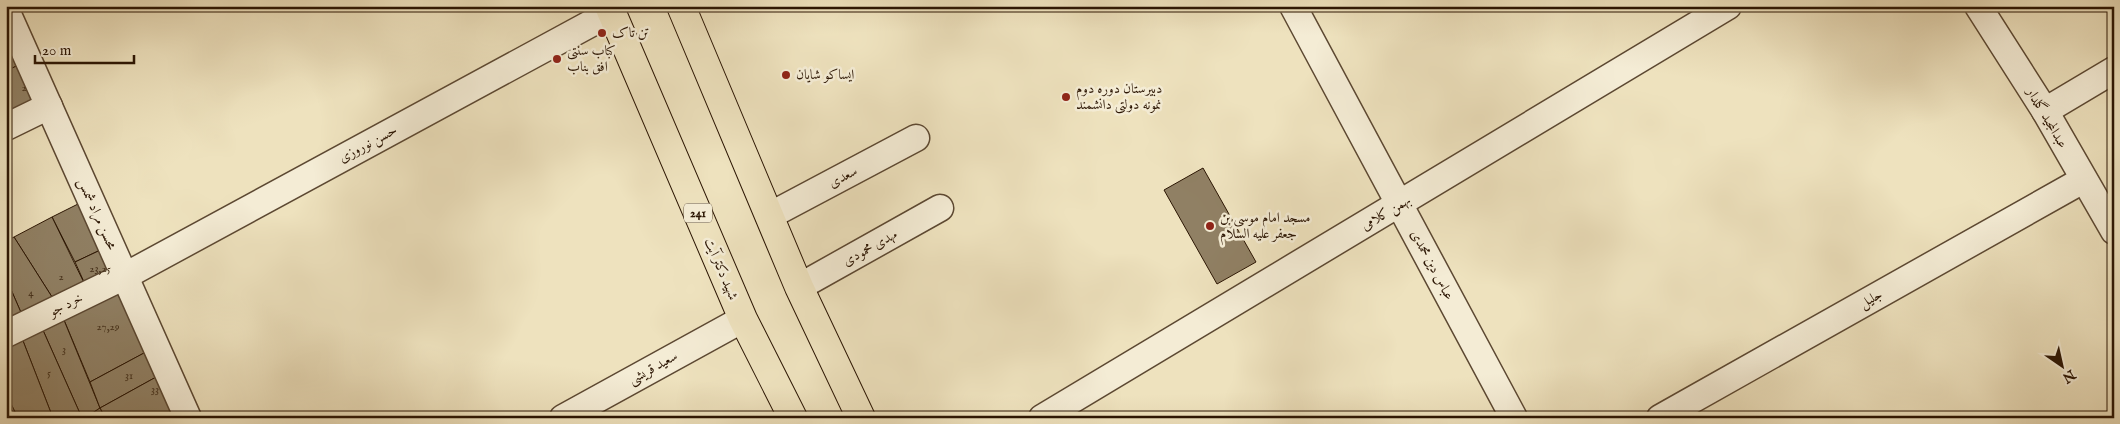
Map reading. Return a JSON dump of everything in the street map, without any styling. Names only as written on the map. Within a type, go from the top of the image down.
[{"type":"main road","points":[[681,6],[799,287],[861,418]]},
{"type":"main road","name":"شهید دکتر آیت","points":[[610,9],[743,318],[793,418]]},
{"type":"street","name":"بهمن کلامی","points":[[1042,418],[1400,205],[1728,6]]},
{"type":"street","name":"عبدالمجید گلدار","points":[[1978,6],[2045,111],[2114,231]]},
{"type":"street","name":"عباس دین محمدی","points":[[1296,7],[1400,205],[1504,414]]},
{"type":"street","name":"حسن نوروزی","points":[[125,276],[610,9]]},
{"type":"street","name":"محسن مراد شمس","points":[[6,10],[188,418]]},
{"type":"street","points":[[2045,111],[2114,70]]},
{"type":"street","points":[[6,127],[49,106]]},
{"type":"street","name":"سعدی","points":[[770,216],[916,138]]},
{"type":"street","name":"جلیل","points":[[1660,418],[2083,180]]},
{"type":"street","name":"مهدی محمودی","points":[[799,287],[940,208]]},
{"type":"street","name":"خرد جو","points":[[6,334],[125,276]]},
{"type":"street","name":"سعید قریشی","points":[[563,418],[743,318]]},
{"type":"building","points":[[6,10],[29,60],[6,71]]},
{"type":"building","points":[[29,60],[49,106],[6,127],[6,71]]},
{"type":"building","name":"مسجد امام موسی بن جعفر علیه السلام","points":[[1203,168],[1256,262],[1217,284],[1164,190]]},
{"type":"building","points":[[90,198],[111,245],[75,262],[52,217]]},
{"type":"building","points":[[52,217],[89,293],[59,308],[14,237]]},
{"type":"building","points":[[14,237],[59,308],[26,324],[6,278],[6,241]]},
{"type":"building","points":[[111,245],[125,276],[89,293],[75,262]]},
{"type":"building","points":[[125,276],[157,346],[90,382],[59,308]]},
{"type":"building","points":[[6,278],[26,324],[6,334]]},
{"type":"building","points":[[59,308],[100,408],[85,418],[82,418],[38,319]]},
{"type":"building","points":[[38,319],[82,418],[53,418],[18,328]]},
{"type":"building","points":[[18,328],[53,418],[18,418],[6,394],[6,334]]},
{"type":"building","points":[[157,346],[167,371],[100,408],[90,382]]},
{"type":"building","points":[[167,371],[188,418],[105,418],[100,408]]},
{"type":"building","points":[[6,394],[18,418],[6,418]]},
{"type":"building","points":[[100,408],[105,418],[85,418]]},
{"type":"place","name":"تن تاک","points":[[602,33]]},
{"type":"place","name":"کباب سنتی افق بناب","points":[[557,59]]},
{"type":"place","name":"ایساکو شایان","points":[[786,75]]},
{"type":"place","name":"دبیرستان دوره دوم نمونه دولتی دانشمند","points":[[1066,97]]},
{"type":"place","name":"مسجد امام موسی بن جعفر علیه السلام","points":[[1210,226]]}]
